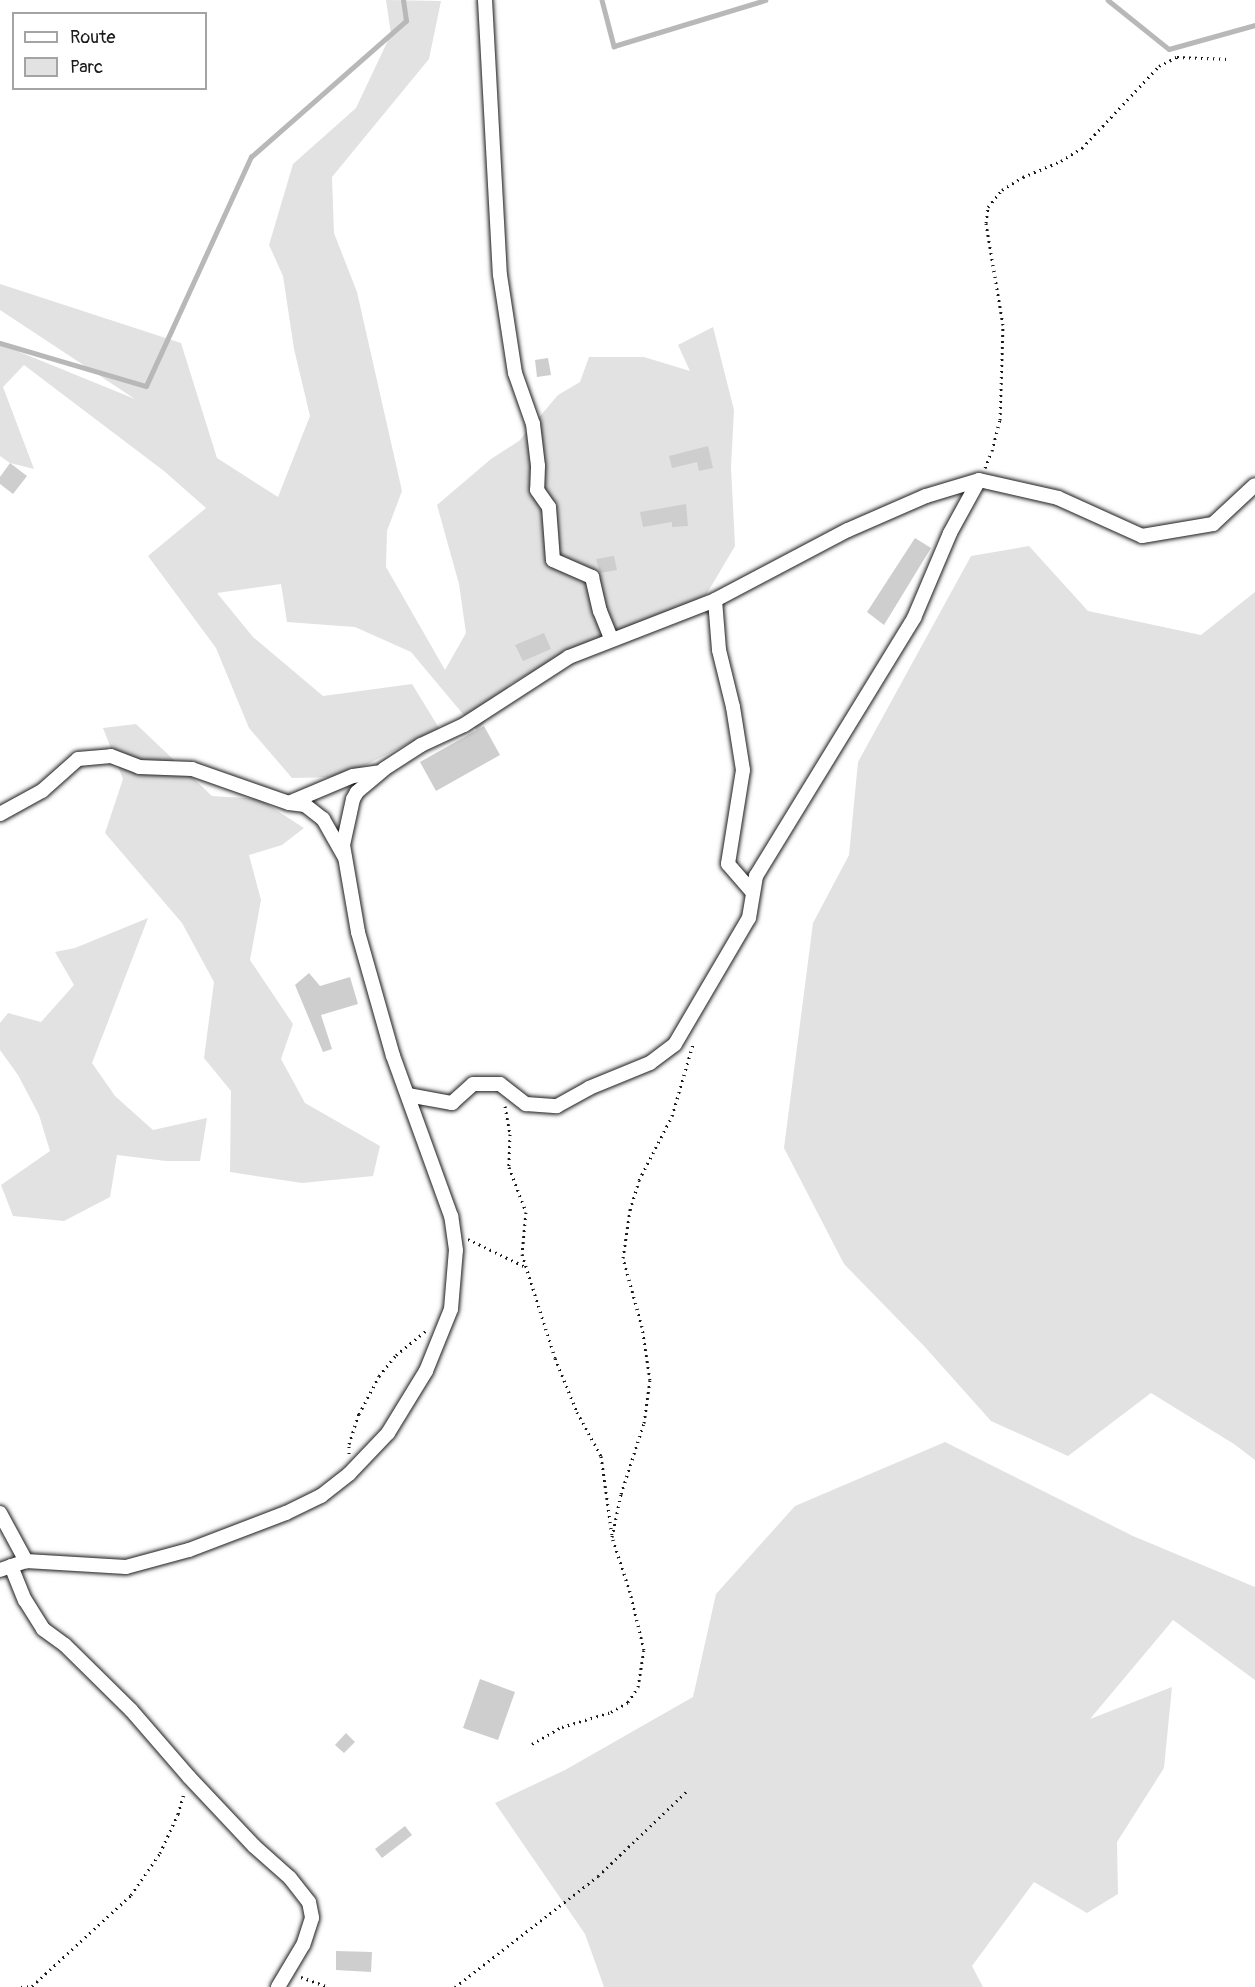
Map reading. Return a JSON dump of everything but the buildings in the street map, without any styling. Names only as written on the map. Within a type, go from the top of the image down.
[{"type":"street","points":[[485,0],[500,275],[515,374],[533,424],[538,466],[537,490],[549,507],[553,560],[592,577],[600,611],[612,640]]},
{"type":"street","points":[[278,1987],[303,1945],[312,1918],[309,1902],[290,1878],[254,1846],[189,1777],[131,1710],[65,1645],[43,1629],[5,1568],[26,1561],[126,1567],[189,1550],[286,1513],[321,1496],[349,1474],[388,1433],[426,1371],[451,1309],[456,1276],[453,1232],[442,1188],[393,1056],[358,932],[343,845],[353,799],[380,772],[421,745],[464,725],[569,657],[716,600],[848,530],[926,496],[979,480],[1058,498],[1142,536],[1213,524],[1255,485]]},
{"type":"street","points":[[408,1095],[452,1103],[473,1084],[500,1084],[526,1104],[557,1106],[589,1088],[650,1063],[675,1044],[749,918],[756,876],[914,618],[950,533],[979,480]]},
{"type":"street","points":[[716,600],[719,650],[733,708],[743,770],[728,864],[752,892]]},
{"type":"street","points":[[0,814],[42,790],[78,759],[111,756],[139,767],[192,770],[289,803],[305,805],[323,819],[346,858]]},
{"type":"street","points":[[289,803],[353,776],[380,772]]},
{"type":"street","points":[[0,1513],[26,1561]]},
{"type":"path","points":[[979,480],[992,451],[999,420],[1003,325],[986,223],[988,207],[1009,185],[1061,161],[1082,148],[1159,66],[1178,57],[1228,59]]},
{"type":"path","points":[[612,1537],[621,1494],[644,1423],[651,1380],[638,1306],[623,1258],[627,1226],[639,1179],[672,1116],[694,1042]]},
{"type":"path","points":[[500,1084],[510,1134],[509,1167],[526,1212],[522,1254],[555,1358],[577,1412],[601,1456],[603,1486],[612,1537],[630,1592],[644,1650],[638,1687],[628,1702],[611,1712],[562,1727],[532,1744]]},
{"type":"path","points":[[453,1232],[526,1267]]},
{"type":"path","points":[[349,1474],[349,1444],[359,1414],[379,1376],[396,1355],[428,1330]]},
{"type":"path","points":[[21,1987],[32,1986],[131,1895],[160,1853],[178,1814],[189,1777]]},
{"type":"path","points":[[455,1987],[598,1876],[687,1791]]},
{"type":"path","points":[[286,1971],[328,1987]]},
{"type":"green space","points":[[386,0],[441,1],[429,59],[332,177],[334,233],[357,292],[402,491],[387,531],[386,567],[445,670],[466,633],[459,584],[437,505],[491,459],[519,441],[558,395],[580,382],[589,357],[644,357],[690,371],[678,345],[713,327],[734,410],[731,467],[735,546],[706,595],[573,651],[510,684],[478,732],[411,652],[355,627],[287,622],[281,584],[217,593],[253,637],[323,696],[412,684],[439,728],[342,777],[292,778],[249,728],[216,648],[148,556],[206,508],[164,471],[24,365],[3,387],[34,469],[10,463],[0,456],[0,344],[135,399],[0,310],[0,284],[181,343],[217,458],[278,497],[310,416],[294,349],[283,276],[269,245],[293,164],[356,108],[391,34]]},
{"type":"green space","points":[[1029,546],[1088,611],[1201,635],[1255,592],[1255,1460],[1234,1444],[1151,1393],[1068,1456],[991,1421],[924,1346],[844,1264],[784,1148],[813,923],[849,855],[858,762],[971,556]]},
{"type":"green space","points":[[136,724],[212,796],[259,799],[304,828],[282,845],[249,855],[261,900],[250,960],[293,1024],[281,1059],[305,1103],[380,1146],[373,1176],[302,1183],[230,1172],[231,1091],[204,1058],[214,982],[182,923],[105,833],[123,779],[103,728]]},
{"type":"green space","points":[[148,918],[92,1063],[115,1096],[153,1130],[207,1118],[200,1161],[166,1161],[117,1155],[110,1197],[64,1221],[13,1216],[1,1185],[50,1151],[39,1115],[18,1075],[0,1050],[0,1023],[8,1013],[41,1022],[74,985],[55,952],[75,948]]},
{"type":"green space","points":[[945,1442],[1133,1536],[1255,1587],[1255,1680],[1173,1620],[1090,1719],[1172,1687],[1164,1768],[1117,1842],[1118,1894],[1087,1913],[1034,1882],[972,1966],[983,1987],[604,1987],[585,1934],[495,1803],[565,1770],[693,1697],[716,1594],[795,1506]]},
{"type":"waterway","points":[[0,343],[146,386],[251,157],[406,21],[403,0]]},
{"type":"waterway","points":[[602,0],[614,46],[765,0]]},
{"type":"waterway","points":[[1108,0],[1169,49],[1255,25]]}]
